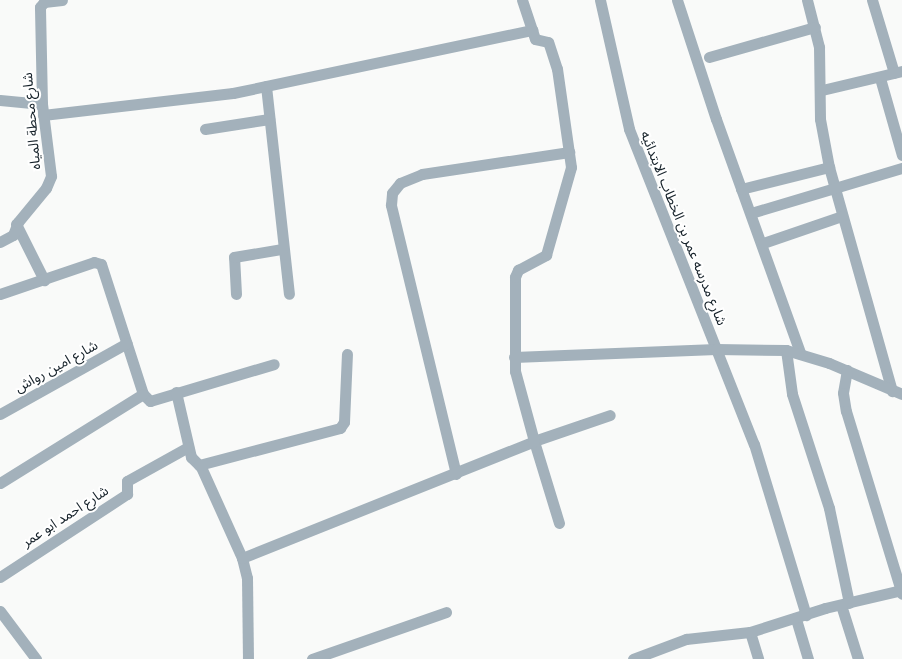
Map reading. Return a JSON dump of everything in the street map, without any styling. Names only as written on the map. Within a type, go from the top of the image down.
[{"type":"street","name":"شارع محطة المياه","points":[[0,242],[12,235],[16,224],[46,188],[50,176],[42,110],[40,7],[44,2],[62,0]]},
{"type":"street","points":[[522,0],[536,41],[548,42],[557,69],[569,152],[570,175],[547,253],[518,270],[515,277],[514,357],[517,384],[559,523]]},
{"type":"street","name":"شارع مدرسه عمر بن الخطاب الابتدائيه","points":[[600,0],[629,129],[668,232],[705,315],[716,349],[754,444],[801,617],[808,659]]},
{"type":"street","points":[[677,0],[741,189],[763,243],[800,352]]},
{"type":"street","points":[[807,0],[815,27],[822,90],[820,119],[829,166],[842,216],[897,392]]},
{"type":"street","points":[[822,90],[880,78],[898,72],[872,0]]},
{"type":"street","points":[[709,57],[815,27]]},
{"type":"street","points":[[0,100],[42,110],[202,98],[532,30]]},
{"type":"street","points":[[880,78],[902,155]]},
{"type":"street","points":[[266,86],[282,249],[289,294]]},
{"type":"street","points":[[205,129],[269,119]]},
{"type":"street","points":[[456,474],[391,204],[392,194],[400,183],[422,174],[569,152]]},
{"type":"street","points":[[741,189],[829,166]]},
{"type":"street","points":[[751,213],[902,168]]},
{"type":"street","points":[[763,243],[842,216]]},
{"type":"street","points":[[16,224],[44,280]]},
{"type":"street","points":[[236,294],[234,257],[282,249]]},
{"type":"street","points":[[0,292],[44,280],[94,262],[101,264],[143,394],[150,401],[274,364]]},
{"type":"street","name":"شارع امين رواش","points":[[0,414],[127,343]]},
{"type":"street","points":[[514,357],[716,349],[786,350],[800,352],[897,392]]},
{"type":"street","points":[[786,350],[792,394],[830,508],[845,604],[858,659]]},
{"type":"street","points":[[199,464],[340,428],[344,422],[347,354]]},
{"type":"street","points":[[633,659],[686,639],[750,632],[845,604],[902,591],[846,411],[843,393],[847,370]]},
{"type":"street","points":[[176,392],[191,458],[199,464],[242,558],[246,578],[246,658]]},
{"type":"street","points":[[0,483],[143,394]]},
{"type":"street","points":[[242,558],[380,501],[456,474],[534,441],[610,415]]},
{"type":"street","name":"شارع احمد ابو عمر","points":[[0,577],[127,494],[127,481],[188,448]]},
{"type":"street","points":[[0,611],[36,659]]},
{"type":"street","points":[[312,659],[446,612]]},
{"type":"street","points":[[750,632],[758,659]]}]
